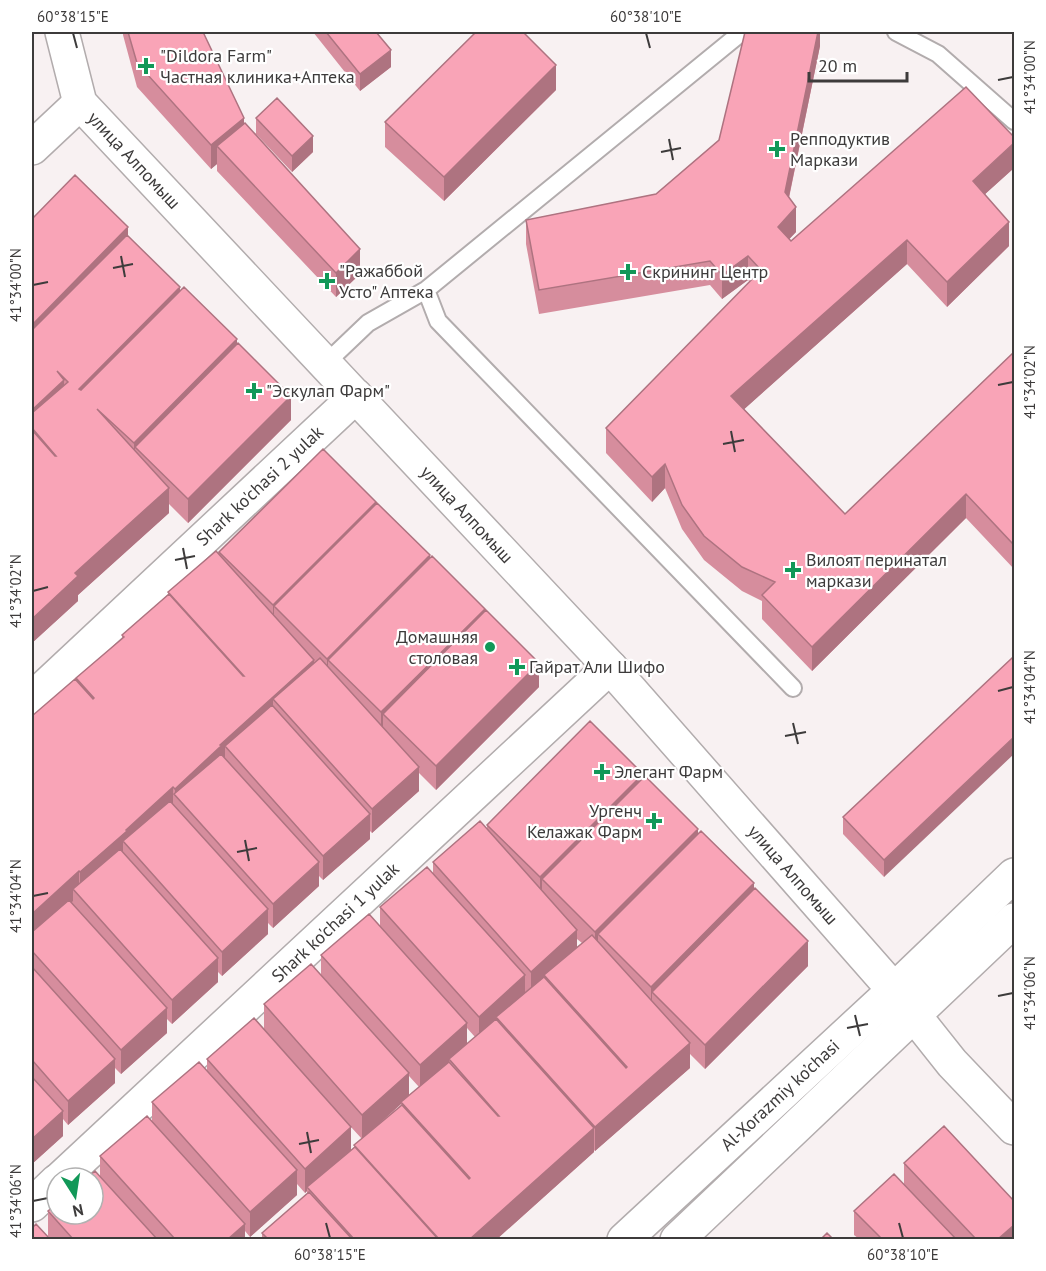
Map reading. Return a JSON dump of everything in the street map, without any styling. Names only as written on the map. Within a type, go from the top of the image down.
[{"type":"street","name":"улица Алпомыш","points":[[62,32],[80,103],[610,667],[894,990],[952,1063],[1014,1128]]},
{"type":"street","points":[[32,148],[80,103]]},
{"type":"street","name":"Shark ko'chasi 2 yulak","points":[[32,699],[356,396]]},
{"type":"street","name":"Shark ko'chasi 1 yulak","points":[[74,1166],[610,667]]},
{"type":"street","name":"Al-Xorazmiy ko’chasi","points":[[624,1239],[894,990],[1014,875]]},
{"type":"street","name":"Al-Xorazmiy ko’chasi","points":[[676,1239],[1014,921]]},
{"type":"street","points":[[32,1205],[45,1193]]},
{"type":"lane","points":[[325,364],[368,322],[426,290],[742,32]]},
{"type":"lane","points":[[896,32],[938,54],[1014,121]]},
{"type":"lane","points":[[426,290],[438,321],[793,688]]},
{"type":"building","points":[[128,32],[203,32],[244,118],[211,145],[137,63]]},
{"type":"building","points":[[326,32],[376,32],[391,50],[360,74]]},
{"type":"building","points":[[476,32],[523,32],[556,65],[444,177],[385,122]]},
{"type":"building","points":[[745,32],[818,32],[785,192],[796,207],[778,227],[791,241],[966,87],[1014,137],[1014,143],[973,181],[1009,222],[947,282],[907,240],[731,396],[845,514],[1014,352],[1014,545],[966,494],[812,647],[762,595],[775,582],[742,567],[704,536],[682,505],[665,464],[652,477],[606,428],[761,270],[748,256],[722,275],[710,261],[539,290],[526,220],[656,194],[719,140]]},
{"type":"building","points":[[277,98],[313,136],[292,156],[256,118]]},
{"type":"building","points":[[245,123],[360,249],[336,273],[217,146]]},
{"type":"building","points":[[75,175],[128,227],[32,325],[32,219]]},
{"type":"building","points":[[127,235],[180,287],[79,389],[81,390],[184,287],[237,339],[134,443],[97,409],[169,488],[75,573],[78,576],[32,619],[32,430],[56,456],[32,428],[32,413],[68,382],[57,371],[64,380],[32,410],[32,330]]},
{"type":"building","points":[[238,343],[291,396],[188,499],[135,447]]},
{"type":"building","points":[[323,449],[376,502],[273,605],[219,552]]},
{"type":"building","points":[[377,503],[430,555],[327,659],[274,606]]},
{"type":"building","points":[[216,551],[314,660],[175,789],[173,787],[127,831],[32,914],[32,716],[75,679],[93,699],[76,678],[169,594],[244,676],[168,592]]},
{"type":"building","points":[[432,556],[485,609],[381,712],[328,660]]},
{"type":"building","points":[[486,610],[539,663],[436,766],[383,714]]},
{"type":"building","points":[[320,658],[419,767],[372,809],[273,699]]},
{"type":"building","points":[[1012,658],[1014,660],[1014,737],[884,860],[843,817]]},
{"type":"building","points":[[272,705],[370,814],[323,856],[225,746]]},
{"type":"building","points":[[590,721],[643,774],[540,877],[487,825]]},
{"type":"building","points":[[221,754],[319,862],[273,904],[174,794]]},
{"type":"building","points":[[645,776],[698,829],[595,932],[542,879]]},
{"type":"building","points":[[170,801],[268,909],[222,952],[123,841]]},
{"type":"building","points":[[480,821],[577,930],[531,972],[433,862]]},
{"type":"building","points":[[701,831],[754,883],[651,987],[598,934]]},
{"type":"building","points":[[120,849],[218,958],[172,1000],[73,889]]},
{"type":"building","points":[[427,867],[525,975],[479,1017],[380,907]]},
{"type":"building","points":[[755,888],[808,941],[705,1045],[652,992]]},
{"type":"building","points":[[69,900],[167,1008],[121,1050],[32,951],[32,932]]},
{"type":"building","points":[[369,914],[467,1023],[420,1065],[321,955]]},
{"type":"building","points":[[592,935],[690,1043],[595,1127],[496,1017],[544,977],[626,1068],[544,975]]},
{"type":"building","points":[[311,964],[409,1073],[362,1115],[264,1004]]},
{"type":"building","points":[[32,967],[115,1059],[68,1101],[32,1060]]},
{"type":"building","points":[[254,1018],[351,1127],[305,1169],[207,1059]]},
{"type":"building","points":[[496,1019],[594,1128],[470,1239],[439,1239],[354,1145],[402,1105],[469,1179],[401,1102],[449,1062],[499,1116],[449,1059]]},
{"type":"building","points":[[199,1062],[297,1170],[250,1212],[152,1102]]},
{"type":"building","points":[[32,1077],[63,1111],[32,1139]]},
{"type":"building","points":[[147,1116],[245,1224],[228,1239],[175,1239],[100,1156]]},
{"type":"building","points":[[944,1126],[1014,1201],[1014,1225],[998,1239],[976,1239],[904,1163]]},
{"type":"building","points":[[355,1147],[438,1239],[354,1239],[307,1187]]},
{"type":"building","points":[[894,1174],[956,1239],[882,1239],[854,1211]]},
{"type":"building","points":[[105,1182],[157,1239],[73,1239],[61,1226],[105,1226]]},
{"type":"building","points":[[309,1192],[352,1239],[268,1239],[262,1233]]},
{"type":"building","points":[[36,1224],[50,1239],[32,1239],[32,1228]]},
{"type":"building","points":[[827,1233],[833,1239],[821,1239]]},
{"type":"place","name":"\"Dildora Farm\" Частная клиника+Аптека","points":[[146,66]]},
{"type":"place","name":"Репподуктив Маркази","points":[[777,149]]},
{"type":"place","name":"Скрининг Центр","points":[[628,272]]},
{"type":"place","name":"\"Ражаббой Усто\" Аптека","points":[[327,281]]},
{"type":"place","name":"\"Эскулап Фарм\"","points":[[254,391]]},
{"type":"place","name":"Вилоят перинатал маркази","points":[[793,570]]},
{"type":"place","name":"Домашняя столовая","points":[[490,647]]},
{"type":"place","name":"Гайрат Али Шифо","points":[[517,667]]},
{"type":"place","name":"Элегант Фарм","points":[[602,772]]},
{"type":"place","name":"Ургенч Келажак Фарм","points":[[654,821]]}]
